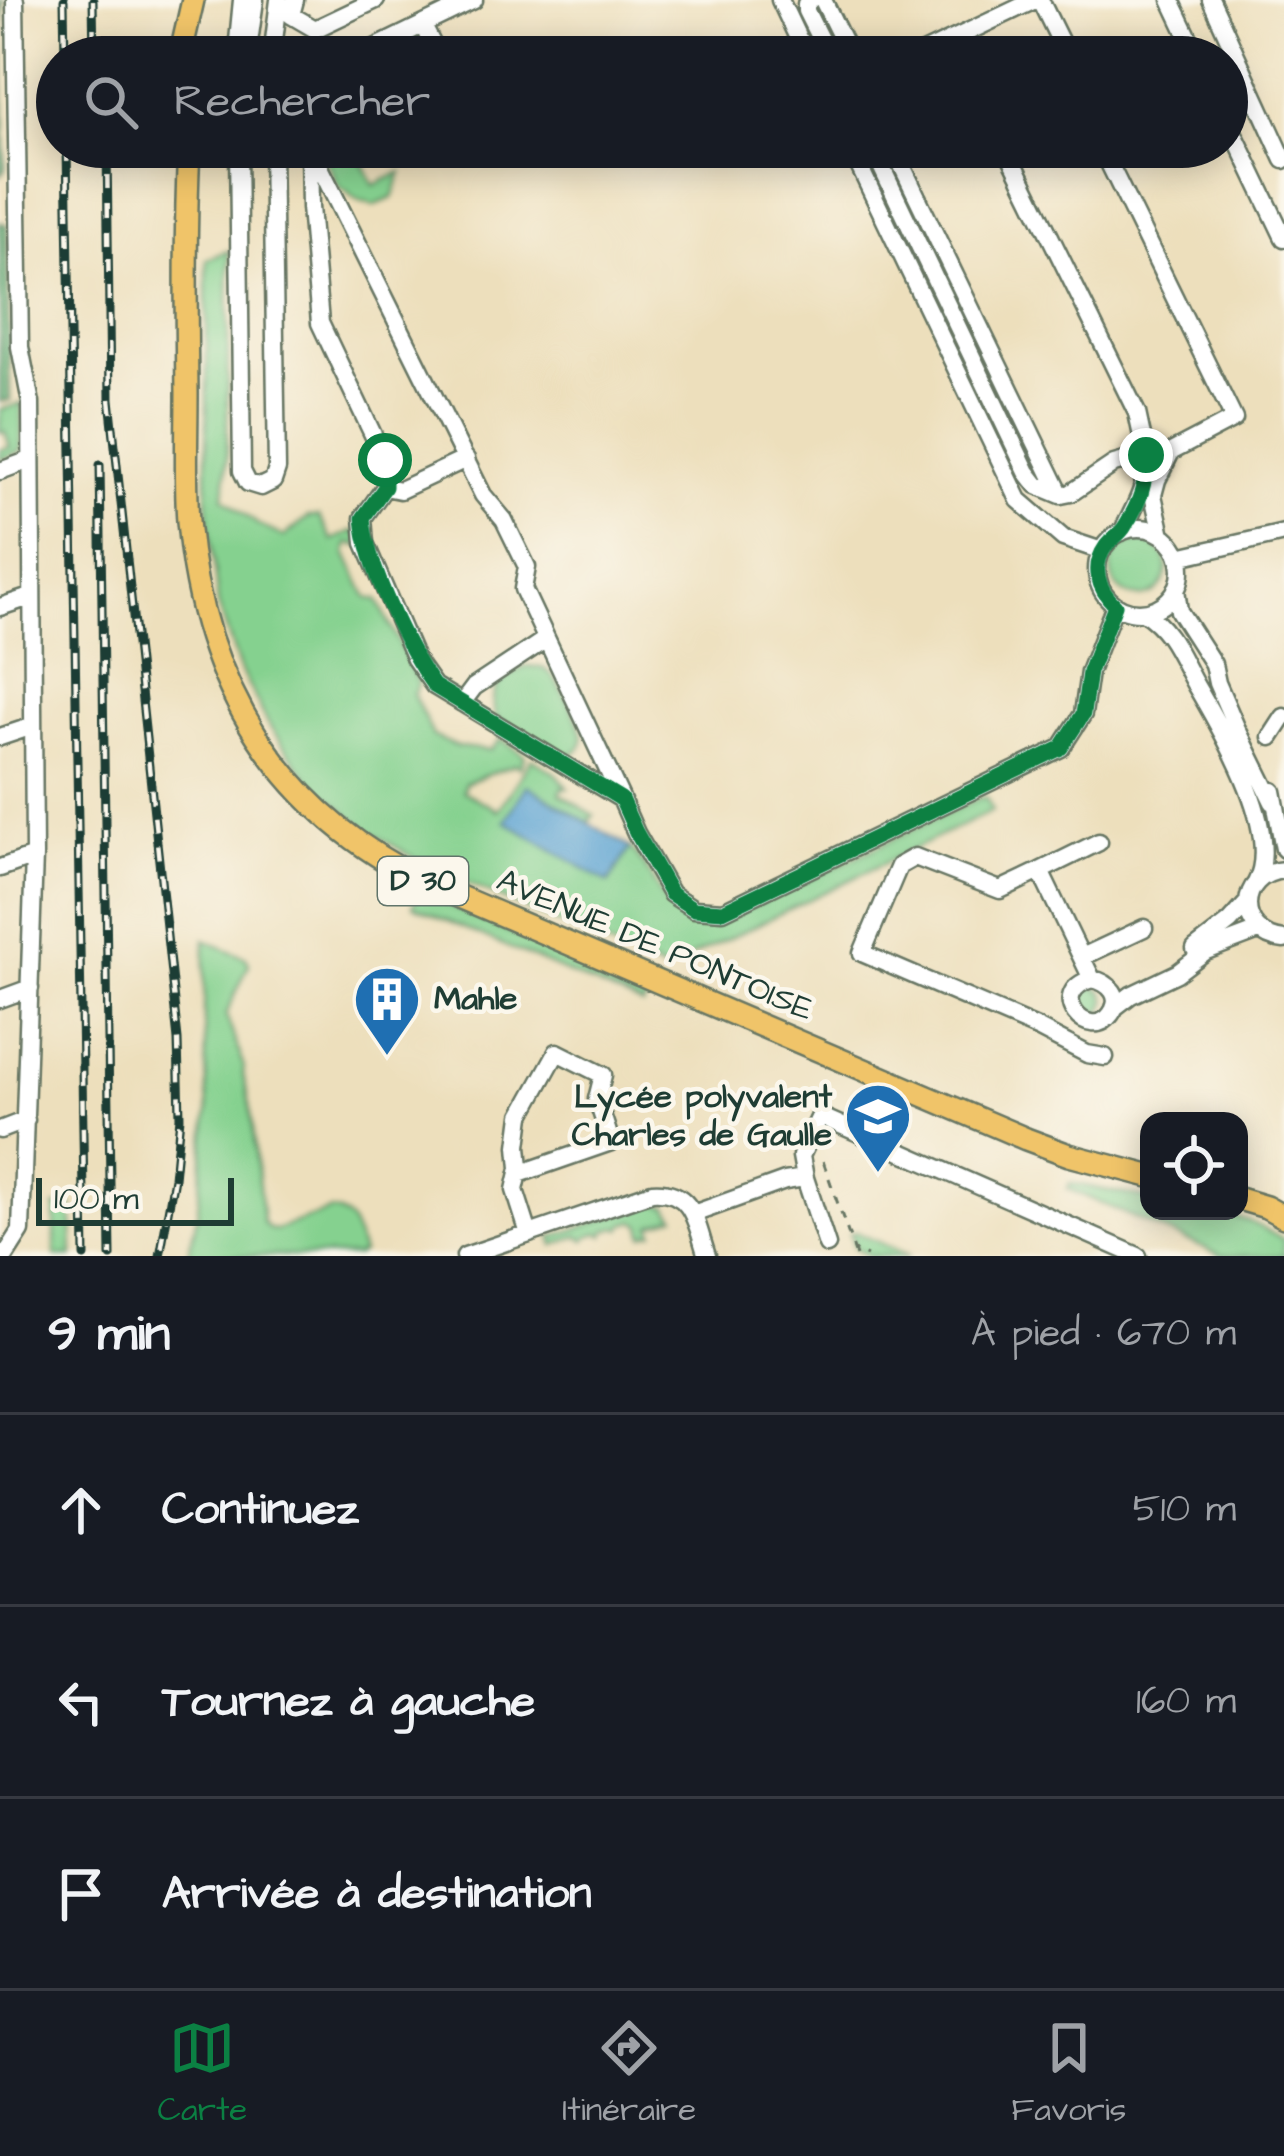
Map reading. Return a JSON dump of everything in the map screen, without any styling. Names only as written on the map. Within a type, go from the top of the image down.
[{"type":"main road","points":[[185,36],[194,0]]},
{"type":"main road","points":[[199,36],[208,0]]},
{"type":"main road","name":"AVENUE DE PONTOISE","points":[[178,168],[185,233]]},
{"type":"main road","name":"AVENUE DE PONTOISE","points":[[188,168],[188,520],[201,604],[232,694],[259,742],[304,798],[387,862],[427,883],[1025,1139],[1140,1174]]},
{"type":"main road","points":[[1248,1202],[1278,1211]]},
{"type":"street","points":[[5,1256],[21,1231],[34,856],[31,403],[20,347],[9,205],[15,0]]},
{"type":"street","points":[[239,36],[242,0]]},
{"type":"street","points":[[250,36],[255,0]]},
{"type":"street","points":[[275,36],[279,0]]},
{"type":"street","points":[[296,0],[291,15],[315,29],[376,0]]},
{"type":"street","points":[[401,36],[474,0]]},
{"type":"street","points":[[780,0],[797,36]]},
{"type":"street","points":[[810,0],[806,11],[818,36]]},
{"type":"street","points":[[823,0],[841,36]]},
{"type":"street","points":[[960,36],[1038,0],[1057,36]]},
{"type":"street","points":[[1171,0],[1188,36]]},
{"type":"street","points":[[1211,0],[1227,36]]},
{"type":"street","points":[[423,26],[428,36]]},
{"type":"street","points":[[1248,81],[1284,160]]},
{"type":"street","points":[[1248,163],[1284,238]]},
{"type":"street","points":[[238,168],[242,471],[248,482],[260,487],[273,482],[277,469],[272,168]]},
{"type":"street","points":[[309,168],[320,322],[385,460],[385,487],[363,518],[365,543],[415,659],[434,686],[621,799]]},
{"type":"street","points":[[320,168],[483,495],[504,520],[526,567],[523,589],[636,832],[671,894],[694,909],[723,911],[1061,748],[1083,714],[1089,672],[1115,605]]},
{"type":"street","points":[[860,168],[1019,500],[1063,538],[1102,551]]},
{"type":"street","points":[[882,168],[1037,485],[1061,495],[1071,493],[1114,464],[1146,455]]},
{"type":"street","points":[[903,168],[1061,495]]},
{"type":"street","points":[[1016,168],[1137,413],[1147,473],[1122,532]]},
{"type":"street","points":[[1110,168],[1234,419],[1172,452],[1153,495],[1162,535]]},
{"type":"street","points":[[385,487],[400,490],[466,459]]},
{"type":"street","points":[[0,471],[30,460]]},
{"type":"street","points":[[1177,589],[1167,602],[1143,612],[1115,605],[1100,586],[1102,551],[1122,532],[1136,529],[1162,535],[1172,545],[1181,569],[1179,611],[1213,664],[1230,712],[1274,802],[1284,849]]},
{"type":"street","points":[[1179,557],[1284,533]]},
{"type":"street","points":[[0,607],[30,597]]},
{"type":"street","points":[[1111,988],[1135,984],[1169,968],[1231,922],[1248,902],[1264,864],[1252,804],[1237,784],[1197,687],[1169,636],[1143,612]]},
{"type":"street","points":[[462,703],[474,687],[546,639]]},
{"type":"street","points":[[1271,737],[1284,717]]},
{"type":"street","points":[[0,737],[33,726]]},
{"type":"street","points":[[1054,1037],[1074,989],[1092,979],[1111,988],[1110,1014],[1096,1056],[862,953],[899,866],[915,857],[1000,890],[1099,842]]},
{"type":"street","points":[[0,868],[34,856]]},
{"type":"street","points":[[1040,871],[1092,979]]},
{"type":"street","points":[[1256,883],[1284,871]]},
{"type":"street","points":[[1248,902],[1259,931],[1283,941]]},
{"type":"street","points":[[1082,957],[1144,928]]},
{"type":"street","points":[[1071,1004],[1078,1017],[1091,1023],[1206,951],[1259,931]]},
{"type":"street","points":[[0,999],[30,988]]},
{"type":"street","points":[[519,1174],[611,1142],[597,1099],[602,1075],[556,1052],[522,1115],[515,1190],[529,1234]]},
{"type":"street","points":[[827,1245],[801,1156],[820,1116],[1138,1256]]},
{"type":"street","points":[[0,1130],[26,1120]]},
{"type":"street","points":[[693,1214],[805,1178]]},
{"type":"street","points":[[465,1256],[662,1191],[678,1196],[693,1214],[707,1256]]},
{"type":"path","points":[[823,1161],[855,1253],[867,1256]]},
{"type":"green space","points":[[0,0],[5,169],[0,175]]},
{"type":"green space","points":[[330,168],[366,168],[374,185],[402,172],[393,198],[373,206],[340,188]]},
{"type":"green space","points":[[0,222],[7,225],[10,400],[0,402]]},
{"type":"green space","points":[[229,251],[224,498],[257,524],[284,537],[308,517],[319,517],[332,540],[358,532],[358,546],[348,543],[346,553],[368,598],[378,600],[415,677],[418,685],[413,694],[433,736],[458,747],[491,750],[501,739],[525,755],[520,767],[516,764],[465,783],[463,791],[498,810],[532,758],[558,775],[568,788],[560,794],[594,815],[588,822],[527,786],[609,883],[630,848],[677,914],[706,922],[728,918],[977,799],[986,797],[992,811],[663,970],[430,867],[369,831],[312,783],[271,729],[240,670],[218,604],[207,502],[207,259]]},
{"type":"green space","points":[[22,403],[22,451],[0,460],[0,450],[10,447],[5,431],[0,432],[0,410]]},
{"type":"green space","points":[[1139,541],[1159,549],[1167,569],[1159,589],[1139,597],[1119,589],[1111,569],[1119,549]]},
{"type":"green space","points":[[527,666],[546,670],[569,703],[583,740],[575,752],[561,757],[496,717],[495,691]]},
{"type":"green space","points":[[419,892],[649,995],[643,1006],[413,906]]},
{"type":"green space","points":[[205,940],[246,958],[249,964],[226,1015],[244,1066],[263,1223],[276,1230],[338,1212],[355,1232],[362,1253],[356,1256],[188,1256],[208,1113]]},
{"type":"green space","points":[[1092,987],[1102,991],[1106,1001],[1102,1011],[1092,1015],[1082,1011],[1078,1001],[1082,991]]},
{"type":"green space","points":[[1070,1183],[1140,1197],[1140,1220],[1245,1220],[1284,1240],[1284,1256],[1222,1256],[1068,1189]]},
{"type":"green space","points":[[652,1203],[668,1206],[676,1216],[652,1225],[654,1232],[644,1235],[642,1225],[635,1221],[604,1235],[586,1240],[579,1236],[555,1245],[552,1237]]},
{"type":"green space","points":[[72,1206],[73,1256],[55,1256],[55,1207]]},
{"type":"green space","points":[[850,1233],[910,1256],[871,1256],[855,1249]]},
{"type":"water","points":[[527,785],[630,848],[608,883],[505,821]]},
{"type":"railway","points":[[64,0],[65,36]]},
{"type":"railway","points":[[93,0],[94,36]]},
{"type":"railway","points":[[67,168],[85,1256]]},
{"type":"railway","points":[[107,168],[110,399],[178,1040],[180,1117],[160,1256]]},
{"type":"railway","points":[[100,465],[111,1256]]},
{"type":"place","name":"Mahle","points":[[387,1058]]},
{"type":"place","name":"Lycée polyvalent Charles de Gaulle","points":[[878,1175]]},
{"type":"route","points":[[385,460],[385,487],[363,518],[365,543],[415,659],[434,686],[621,799],[671,894],[694,909],[723,911],[1061,748],[1083,714],[1089,672],[1115,605],[1100,586],[1098,562],[1102,551],[1122,532],[1143,491],[1146,455]]}]
